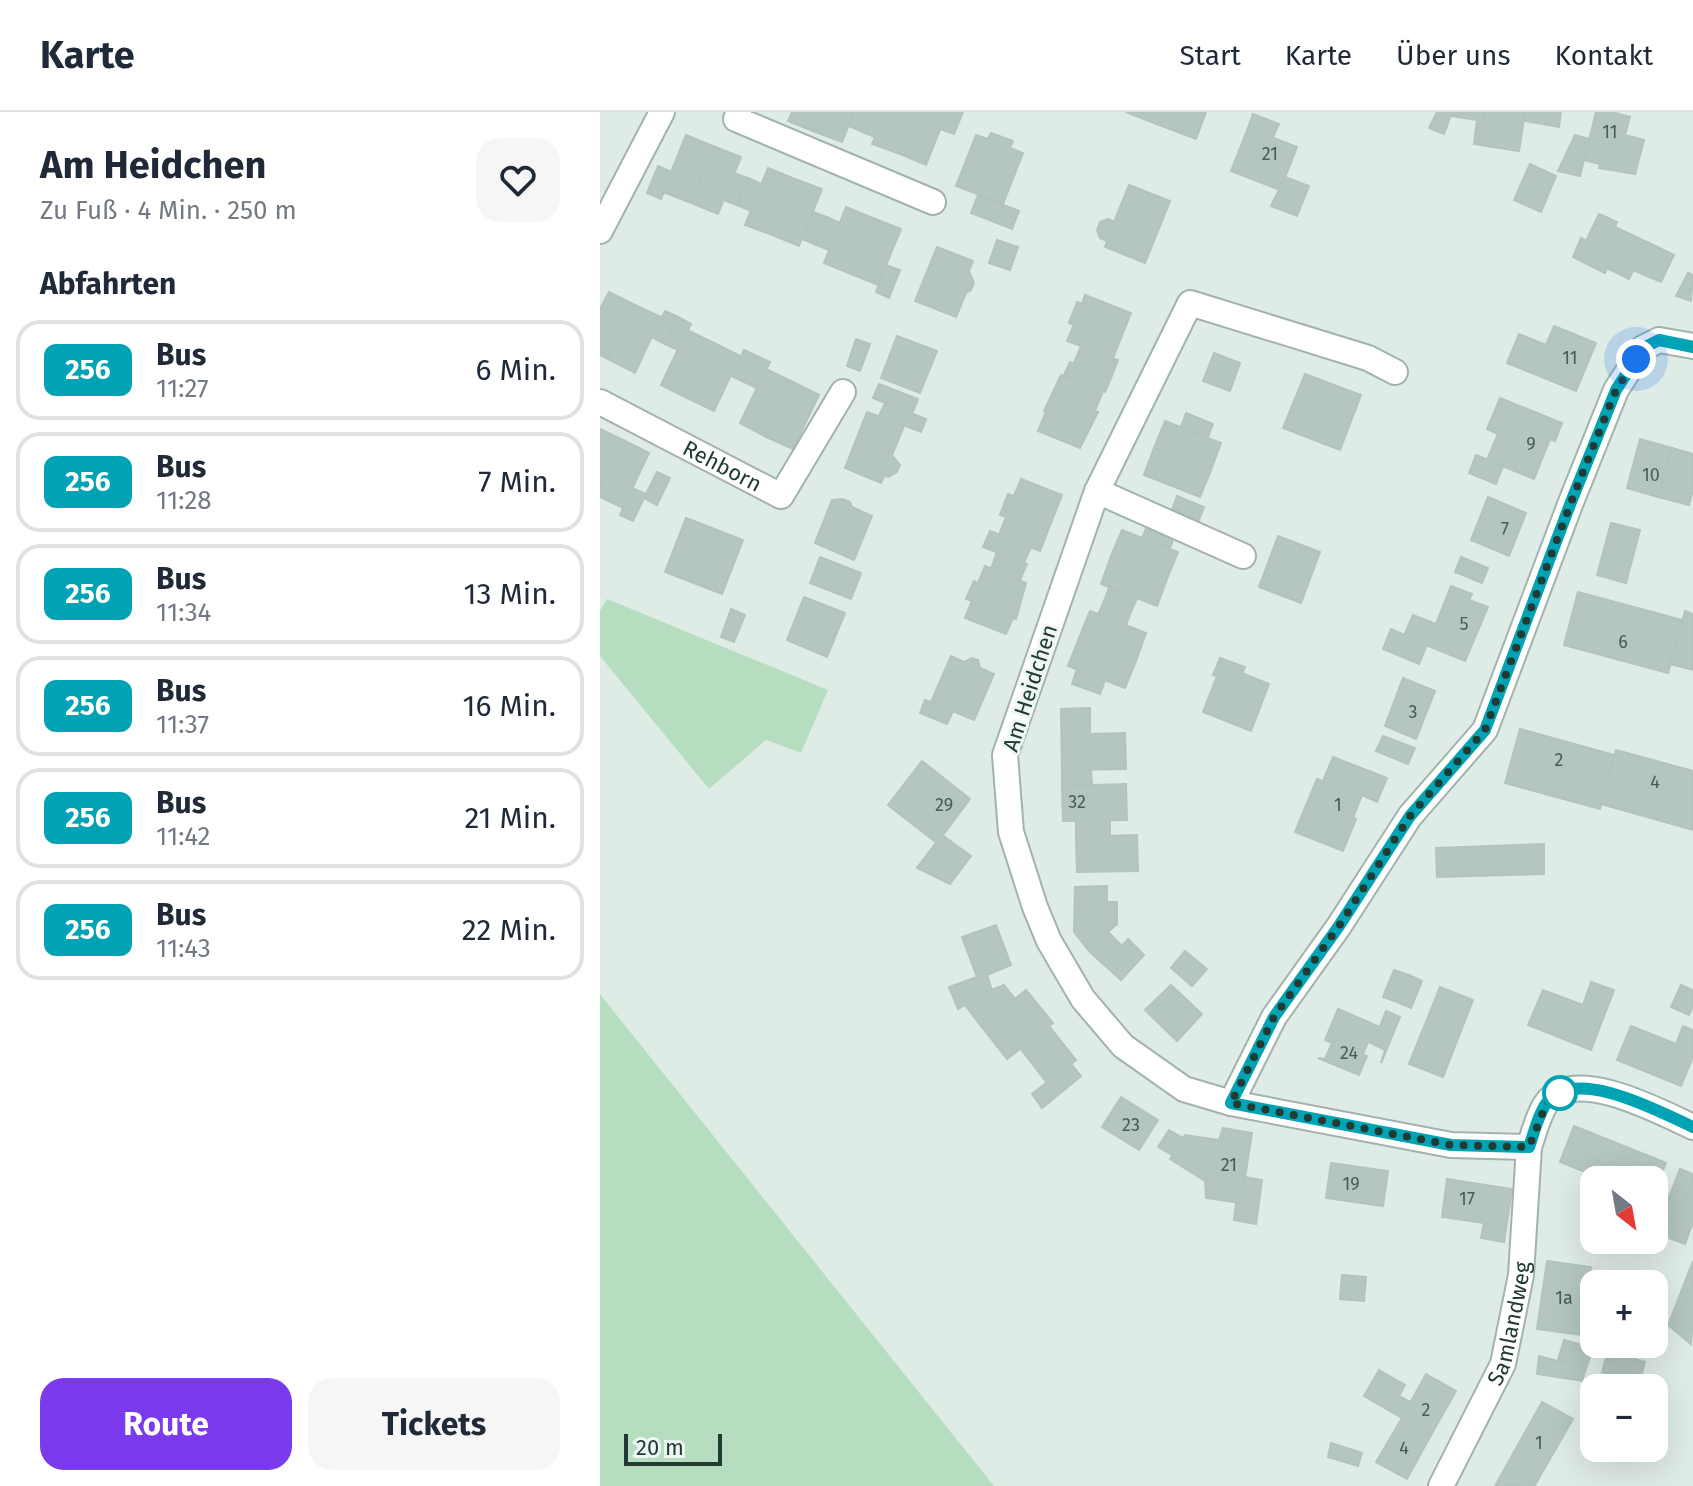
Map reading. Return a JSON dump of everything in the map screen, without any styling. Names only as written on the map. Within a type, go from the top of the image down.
[{"type":"street","points":[[600,231],[662,112]]},
{"type":"street","points":[[731,114],[933,202]]},
{"type":"street","name":"Am Heidchen","points":[[1395,372],[1368,358],[1190,303],[1097,491],[1005,755],[1011,832],[1026,886],[1049,941],[1083,999],[1123,1046],[1184,1089],[1231,1103],[1451,1145],[1529,1147]]},
{"type":"street","points":[[1231,1103],[1274,1017],[1339,926],[1410,816],[1485,730],[1571,502],[1623,380],[1643,348],[1659,340],[1693,346]]},
{"type":"street","name":"Rehborn","points":[[600,402],[781,496],[843,392]]},
{"type":"street","points":[[1097,491],[1243,556]]},
{"type":"street","points":[[1529,1147],[1547,1102],[1559,1093],[1579,1086],[1648,1107],[1693,1127]]},
{"type":"street","name":"Samlandweg","points":[[1441,1486],[1503,1364],[1521,1275],[1529,1147]]},
{"type":"green space","points":[[607,599],[828,690],[801,753],[766,740],[709,789],[600,656],[600,611]]},
{"type":"green space","points":[[600,994],[607,1003],[994,1486],[600,1486]]},
{"type":"building","points":[[792,112],[823,112],[815,132],[788,121]]},
{"type":"building","points":[[823,112],[854,112],[842,142],[815,132]]},
{"type":"building","points":[[854,112],[870,112],[862,132],[849,126]]},
{"type":"building","points":[[870,112],[886,112],[875,137],[862,132]]},
{"type":"building","points":[[886,112],[916,112],[900,154],[872,144]]},
{"type":"building","points":[[916,112],[947,112],[926,165],[900,154]]},
{"type":"building","points":[[947,112],[963,112],[954,134],[940,129]]},
{"type":"building","points":[[1126,112],[1164,112],[1159,125]]},
{"type":"building","points":[[1164,112],[1206,112],[1196,139],[1159,125]]},
{"type":"building","points":[[1437,112],[1452,112],[1444,134],[1429,128]]},
{"type":"building","points":[[1452,112],[1485,112],[1484,121],[1451,116]]},
{"type":"building","points":[[1485,112],[1525,112],[1519,151],[1474,144],[1477,120],[1484,121]]},
{"type":"building","points":[[1526,112],[1561,112],[1559,127],[1525,121]]},
{"type":"building","points":[[1596,112],[1630,117],[1625,135],[1644,140],[1635,174],[1599,168],[1600,164],[1584,160]]},
{"type":"building","points":[[1253,114],[1279,124],[1273,137],[1248,128]]},
{"type":"building","points":[[1248,128],[1297,147],[1280,190],[1231,171]]},
{"type":"building","points":[[991,133],[1013,141],[1010,148],[1023,153],[1003,204],[956,186],[976,135],[988,139]]},
{"type":"building","points":[[686,135],[713,146],[691,203],[663,192]]},
{"type":"building","points":[[1575,135],[1589,139],[1580,176],[1558,171]]},
{"type":"building","points":[[713,146],[741,157],[718,214],[691,203]]},
{"type":"building","points":[[1530,164],[1556,176],[1541,212],[1514,200]]},
{"type":"building","points":[[658,166],[672,172],[661,199],[647,193]]},
{"type":"building","points":[[768,168],[795,179],[772,235],[745,225]]},
{"type":"building","points":[[734,173],[748,178],[737,205],[723,200]]},
{"type":"building","points":[[1285,177],[1309,186],[1297,216],[1271,206]]},
{"type":"building","points":[[748,178],[761,184],[751,211],[737,205]]},
{"type":"building","points":[[795,179],[822,189],[799,246],[772,235]]},
{"type":"building","points":[[1129,185],[1170,201],[1145,263],[1105,247],[1107,241],[1100,238],[1097,230],[1100,222],[1108,219],[1114,222]]},
{"type":"building","points":[[978,195],[1019,211],[1012,229],[971,213]]},
{"type":"building","points":[[846,207],[873,218],[851,274],[824,263]]},
{"type":"building","points":[[813,212],[827,217],[816,245],[802,239]]},
{"type":"building","points":[[1599,214],[1617,222],[1615,227],[1647,242],[1629,279],[1607,268],[1605,273],[1573,257],[1581,238],[1586,241]]},
{"type":"building","points":[[827,217],[840,223],[829,250],[816,245]]},
{"type":"building","points":[[873,218],[901,229],[878,285],[851,274]]},
{"type":"building","points":[[997,240],[1018,247],[1010,270],[989,263]]},
{"type":"building","points":[[1647,242],[1674,255],[1661,282],[1633,270]]},
{"type":"building","points":[[937,247],[973,261],[969,271],[974,283],[956,317],[915,301]]},
{"type":"building","points":[[886,265],[900,270],[889,298],[876,292]]},
{"type":"building","points":[[1688,273],[1693,275],[1691,301],[1676,296]]},
{"type":"building","points":[[609,292],[635,305],[608,359],[600,355],[600,309]]},
{"type":"building","points":[[1085,295],[1131,313],[1113,358],[1067,341],[1074,325],[1069,323],[1077,302],[1082,304]]},
{"type":"building","points":[[635,305],[661,317],[635,373],[608,359]]},
{"type":"building","points":[[665,311],[678,317],[665,344],[652,337]]},
{"type":"building","points":[[678,317],[691,324],[678,350],[665,344]]},
{"type":"building","points":[[1554,326],[1596,343],[1576,391],[1507,363],[1519,334],[1546,345]]},
{"type":"building","points":[[687,330],[714,343],[687,398],[661,385]]},
{"type":"building","points":[[897,336],[937,351],[920,393],[881,378]]},
{"type":"building","points":[[856,339],[870,344],[860,371],[847,366]]},
{"type":"building","points":[[714,343],[740,356],[714,411],[687,398]]},
{"type":"building","points":[[1081,346],[1118,360],[1111,378],[1074,363]]},
{"type":"building","points":[[744,350],[757,356],[744,382],[731,376]]},
{"type":"building","points":[[1214,353],[1240,363],[1230,391],[1203,381]]},
{"type":"building","points":[[757,356],[770,362],[757,388],[744,382]]},
{"type":"building","points":[[1070,362],[1111,378],[1105,392],[1064,375]]},
{"type":"building","points":[[766,369],[793,382],[766,437],[740,423]]},
{"type":"building","points":[[1305,374],[1361,395],[1340,450],[1283,428]]},
{"type":"building","points":[[1061,375],[1103,391],[1095,411],[1098,412],[1080,448],[1038,431]]},
{"type":"building","points":[[793,382],[819,395],[793,449],[766,437]]},
{"type":"building","points":[[879,384],[918,399],[912,414],[873,398]]},
{"type":"building","points":[[1500,398],[1562,423],[1555,441],[1550,439],[1534,479],[1487,460],[1498,434],[1487,429]]},
{"type":"building","points":[[885,403],[926,419],[921,432],[879,416]]},
{"type":"building","points":[[867,412],[904,426],[892,455],[900,465],[897,472],[888,477],[885,475],[881,483],[845,468]]},
{"type":"building","points":[[1186,413],[1213,424],[1208,437],[1181,427]]},
{"type":"building","points":[[1165,421],[1221,443],[1211,470],[1154,448]]},
{"type":"building","points":[[600,429],[623,440],[600,488]]},
{"type":"building","points":[[1640,439],[1672,448],[1658,497],[1627,488]]},
{"type":"building","points":[[623,440],[649,453],[623,508],[600,497],[600,488]]},
{"type":"building","points":[[1154,448],[1211,470],[1200,497],[1144,475]]},
{"type":"building","points":[[1672,448],[1693,454],[1693,490],[1689,505],[1658,497]]},
{"type":"building","points":[[1476,455],[1503,466],[1496,484],[1469,473]]},
{"type":"building","points":[[657,472],[670,478],[657,505],[644,498]]},
{"type":"building","points":[[1021,479],[1062,495],[1040,551],[999,535],[1006,517],[1000,515],[1008,494],[1014,496]]},
{"type":"building","points":[[632,488],[646,494],[633,521],[620,515]]},
{"type":"building","points":[[1177,496],[1204,507],[1199,520],[1172,510]]},
{"type":"building","points":[[1488,497],[1526,513],[1509,556],[1471,540]]},
{"type":"building","points":[[842,499],[872,516],[854,560],[815,543],[832,500]]},
{"type":"building","points":[[686,518],[743,540],[722,594],[665,572]]},
{"type":"building","points":[[1611,523],[1640,530],[1626,583],[1597,575]]},
{"type":"building","points":[[1148,524],[1175,535],[1170,548],[1142,538]]},
{"type":"building","points":[[1122,530],[1178,552],[1167,579],[1111,556]]},
{"type":"building","points":[[990,531],[1031,547],[1024,563],[983,547]]},
{"type":"building","points":[[1278,536],[1320,552],[1301,603],[1259,587]]},
{"type":"building","points":[[997,552],[1027,564],[1020,580],[991,569]]},
{"type":"building","points":[[1111,556],[1167,579],[1157,606],[1101,584]]},
{"type":"building","points":[[820,557],[861,573],[856,586],[815,570]]},
{"type":"building","points":[[1461,557],[1488,568],[1482,583],[1455,572]]},
{"type":"building","points":[[985,566],[1026,583],[1016,619],[1013,618],[1006,634],[965,618],[972,601],[966,599],[974,581],[978,583]]},
{"type":"building","points":[[815,570],[856,586],[851,599],[810,583]]},
{"type":"building","points":[[1451,586],[1472,594],[1469,600],[1488,607],[1465,661],[1404,636],[1413,615],[1436,624]]},
{"type":"building","points":[[1109,588],[1137,598],[1131,612],[1104,601]]},
{"type":"building","points":[[1578,592],[1682,620],[1668,673],[1564,645]]},
{"type":"building","points":[[804,597],[845,613],[827,657],[787,640]]},
{"type":"building","points":[[1104,601],[1131,612],[1126,625],[1098,615]]},
{"type":"building","points":[[731,609],[745,615],[734,642],[721,637]]},
{"type":"building","points":[[1090,611],[1146,633],[1136,661],[1079,638]]},
{"type":"building","points":[[1685,611],[1693,614],[1693,670],[1670,664]]},
{"type":"building","points":[[1391,629],[1427,645],[1419,664],[1383,649]]},
{"type":"building","points":[[1079,638],[1136,661],[1125,688],[1068,666]]},
{"type":"building","points":[[951,656],[964,662],[972,658],[978,660],[980,668],[994,674],[974,720],[931,702]]},
{"type":"building","points":[[1220,658],[1245,667],[1242,673],[1269,684],[1251,731],[1203,712],[1217,676],[1213,675]]},
{"type":"building","points":[[1077,669],[1105,680],[1100,694],[1072,684]]},
{"type":"building","points":[[1403,678],[1435,691],[1416,739],[1385,726]]},
{"type":"building","points":[[925,700],[953,711],[947,724],[920,713]]},
{"type":"building","points":[[1090,708],[1090,734],[1125,733],[1126,769],[1062,770],[1061,709]]},
{"type":"building","points":[[1520,729],[1614,755],[1600,809],[1505,783]]},
{"type":"building","points":[[1383,736],[1415,748],[1408,764],[1376,751]]},
{"type":"building","points":[[1616,750],[1693,771],[1693,830],[1601,804]]},
{"type":"building","points":[[1333,757],[1387,778],[1377,802],[1362,795],[1343,851],[1295,832],[1317,779],[1323,781]]},
{"type":"building","points":[[922,761],[970,799],[937,843],[888,805]]},
{"type":"building","points":[[1062,770],[1091,770],[1092,785],[1062,786]]},
{"type":"building","points":[[1126,784],[1127,820],[1063,821],[1062,786]]},
{"type":"building","points":[[1110,820],[1110,836],[1076,837],[1076,821]]},
{"type":"building","points":[[942,835],[971,856],[950,884],[917,868]]},
{"type":"building","points":[[1137,835],[1138,871],[1077,872],[1076,837]]},
{"type":"building","points":[[1544,844],[1544,874],[1437,877],[1436,848]]},
{"type":"building","points":[[1107,886],[1107,902],[1117,902],[1117,924],[1108,932],[1122,946],[1128,939],[1144,955],[1121,980],[1090,952],[1074,932],[1075,887]]},
{"type":"building","points":[[996,925],[1011,965],[987,975],[992,990],[1004,985],[1015,999],[981,1026],[965,1005],[958,1009],[949,987],[977,977],[962,937]]},
{"type":"building","points":[[1185,951],[1207,969],[1192,986],[1171,968]]},
{"type":"building","points":[[1394,970],[1409,975],[1397,1002],[1383,997]]},
{"type":"building","points":[[1409,975],[1422,981],[1411,1008],[1397,1002]]},
{"type":"building","points":[[1591,982],[1614,990],[1591,1050],[1528,1025],[1543,990],[1583,1005]]},
{"type":"building","points":[[1171,985],[1202,1014],[1177,1041],[1145,1010]]},
{"type":"building","points":[[1681,985],[1693,990],[1693,1006],[1689,1015],[1671,1007]]},
{"type":"building","points":[[1440,987],[1473,1000],[1443,1077],[1409,1064]]},
{"type":"building","points":[[1026,990],[1053,1023],[1007,1059],[981,1026]]},
{"type":"building","points":[[1338,1009],[1380,1027],[1373,1044],[1368,1042],[1363,1055],[1367,1056],[1359,1075],[1318,1058],[1325,1059],[1332,1043],[1325,1040]]},
{"type":"building","points":[[1386,1011],[1400,1017],[1381,1063],[1385,1050],[1373,1044]]},
{"type":"building","points":[[1049,1026],[1076,1060],[1047,1083],[1020,1048]]},
{"type":"building","points":[[1631,1026],[1676,1044],[1683,1026],[1693,1030],[1693,1057],[1681,1086],[1617,1060]]},
{"type":"building","points":[[1071,1064],[1081,1076],[1042,1108],[1032,1094]]},
{"type":"building","points":[[1121,1097],[1158,1120],[1139,1150],[1102,1127]]},
{"type":"building","points":[[1574,1126],[1654,1158],[1651,1166],[1580,1166],[1580,1170],[1560,1162]]},
{"type":"building","points":[[1223,1128],[1252,1133],[1241,1203],[1206,1198],[1205,1181],[1170,1159],[1185,1135],[1219,1140]]},
{"type":"building","points":[[1169,1130],[1183,1138],[1172,1155],[1158,1147]]},
{"type":"building","points":[[1654,1158],[1666,1163],[1665,1166],[1651,1166]]},
{"type":"building","points":[[1331,1163],[1388,1171],[1383,1206],[1326,1198]]},
{"type":"building","points":[[1680,1169],[1693,1174],[1693,1222],[1685,1244],[1668,1238],[1668,1200]]},
{"type":"building","points":[[1245,1177],[1262,1180],[1256,1224],[1234,1220],[1236,1203],[1241,1203]]},
{"type":"building","points":[[1447,1179],[1512,1189],[1504,1242],[1481,1238],[1484,1223],[1442,1217]]},
{"type":"building","points":[[1547,1261],[1591,1267],[1591,1270],[1580,1270],[1580,1335],[1537,1329]]},
{"type":"building","points":[[1693,1261],[1693,1318],[1674,1310]]},
{"type":"building","points":[[1342,1275],[1366,1277],[1364,1301],[1340,1299]]},
{"type":"building","points":[[1674,1310],[1693,1318],[1691,1344],[1668,1325]]},
{"type":"building","points":[[1564,1340],[1580,1344],[1580,1358],[1590,1358],[1586,1369],[1558,1360]]},
{"type":"building","points":[[1539,1356],[1586,1369],[1584,1374],[1580,1374],[1580,1381],[1537,1374]]},
{"type":"building","points":[[1606,1358],[1632,1358],[1645,1362],[1642,1374],[1602,1372]]},
{"type":"building","points":[[1379,1370],[1405,1385],[1399,1396],[1410,1402],[1402,1418],[1364,1396]]},
{"type":"building","points":[[1426,1374],[1456,1391],[1431,1435],[1402,1418]]},
{"type":"building","points":[[1542,1402],[1573,1419],[1535,1485],[1505,1468]]},
{"type":"building","points":[[1402,1418],[1431,1435],[1407,1479],[1376,1462]]},
{"type":"building","points":[[1331,1443],[1362,1453],[1358,1466],[1328,1457]]},
{"type":"building","points":[[1505,1468],[1535,1485],[1495,1486]]},
{"type":"bus line","name":"256","points":[[1693,347],[1659,340],[1643,348],[1616,390],[1485,730],[1410,816],[1339,926],[1274,1017],[1231,1103],[1451,1145],[1529,1147],[1547,1102],[1559,1093],[1579,1086],[1648,1107],[1693,1127]]},
{"type":"route","points":[[1560,1093],[1547,1102],[1529,1147],[1451,1145],[1231,1103],[1274,1017],[1339,926],[1410,816],[1485,730],[1616,390],[1636,359]]}]
